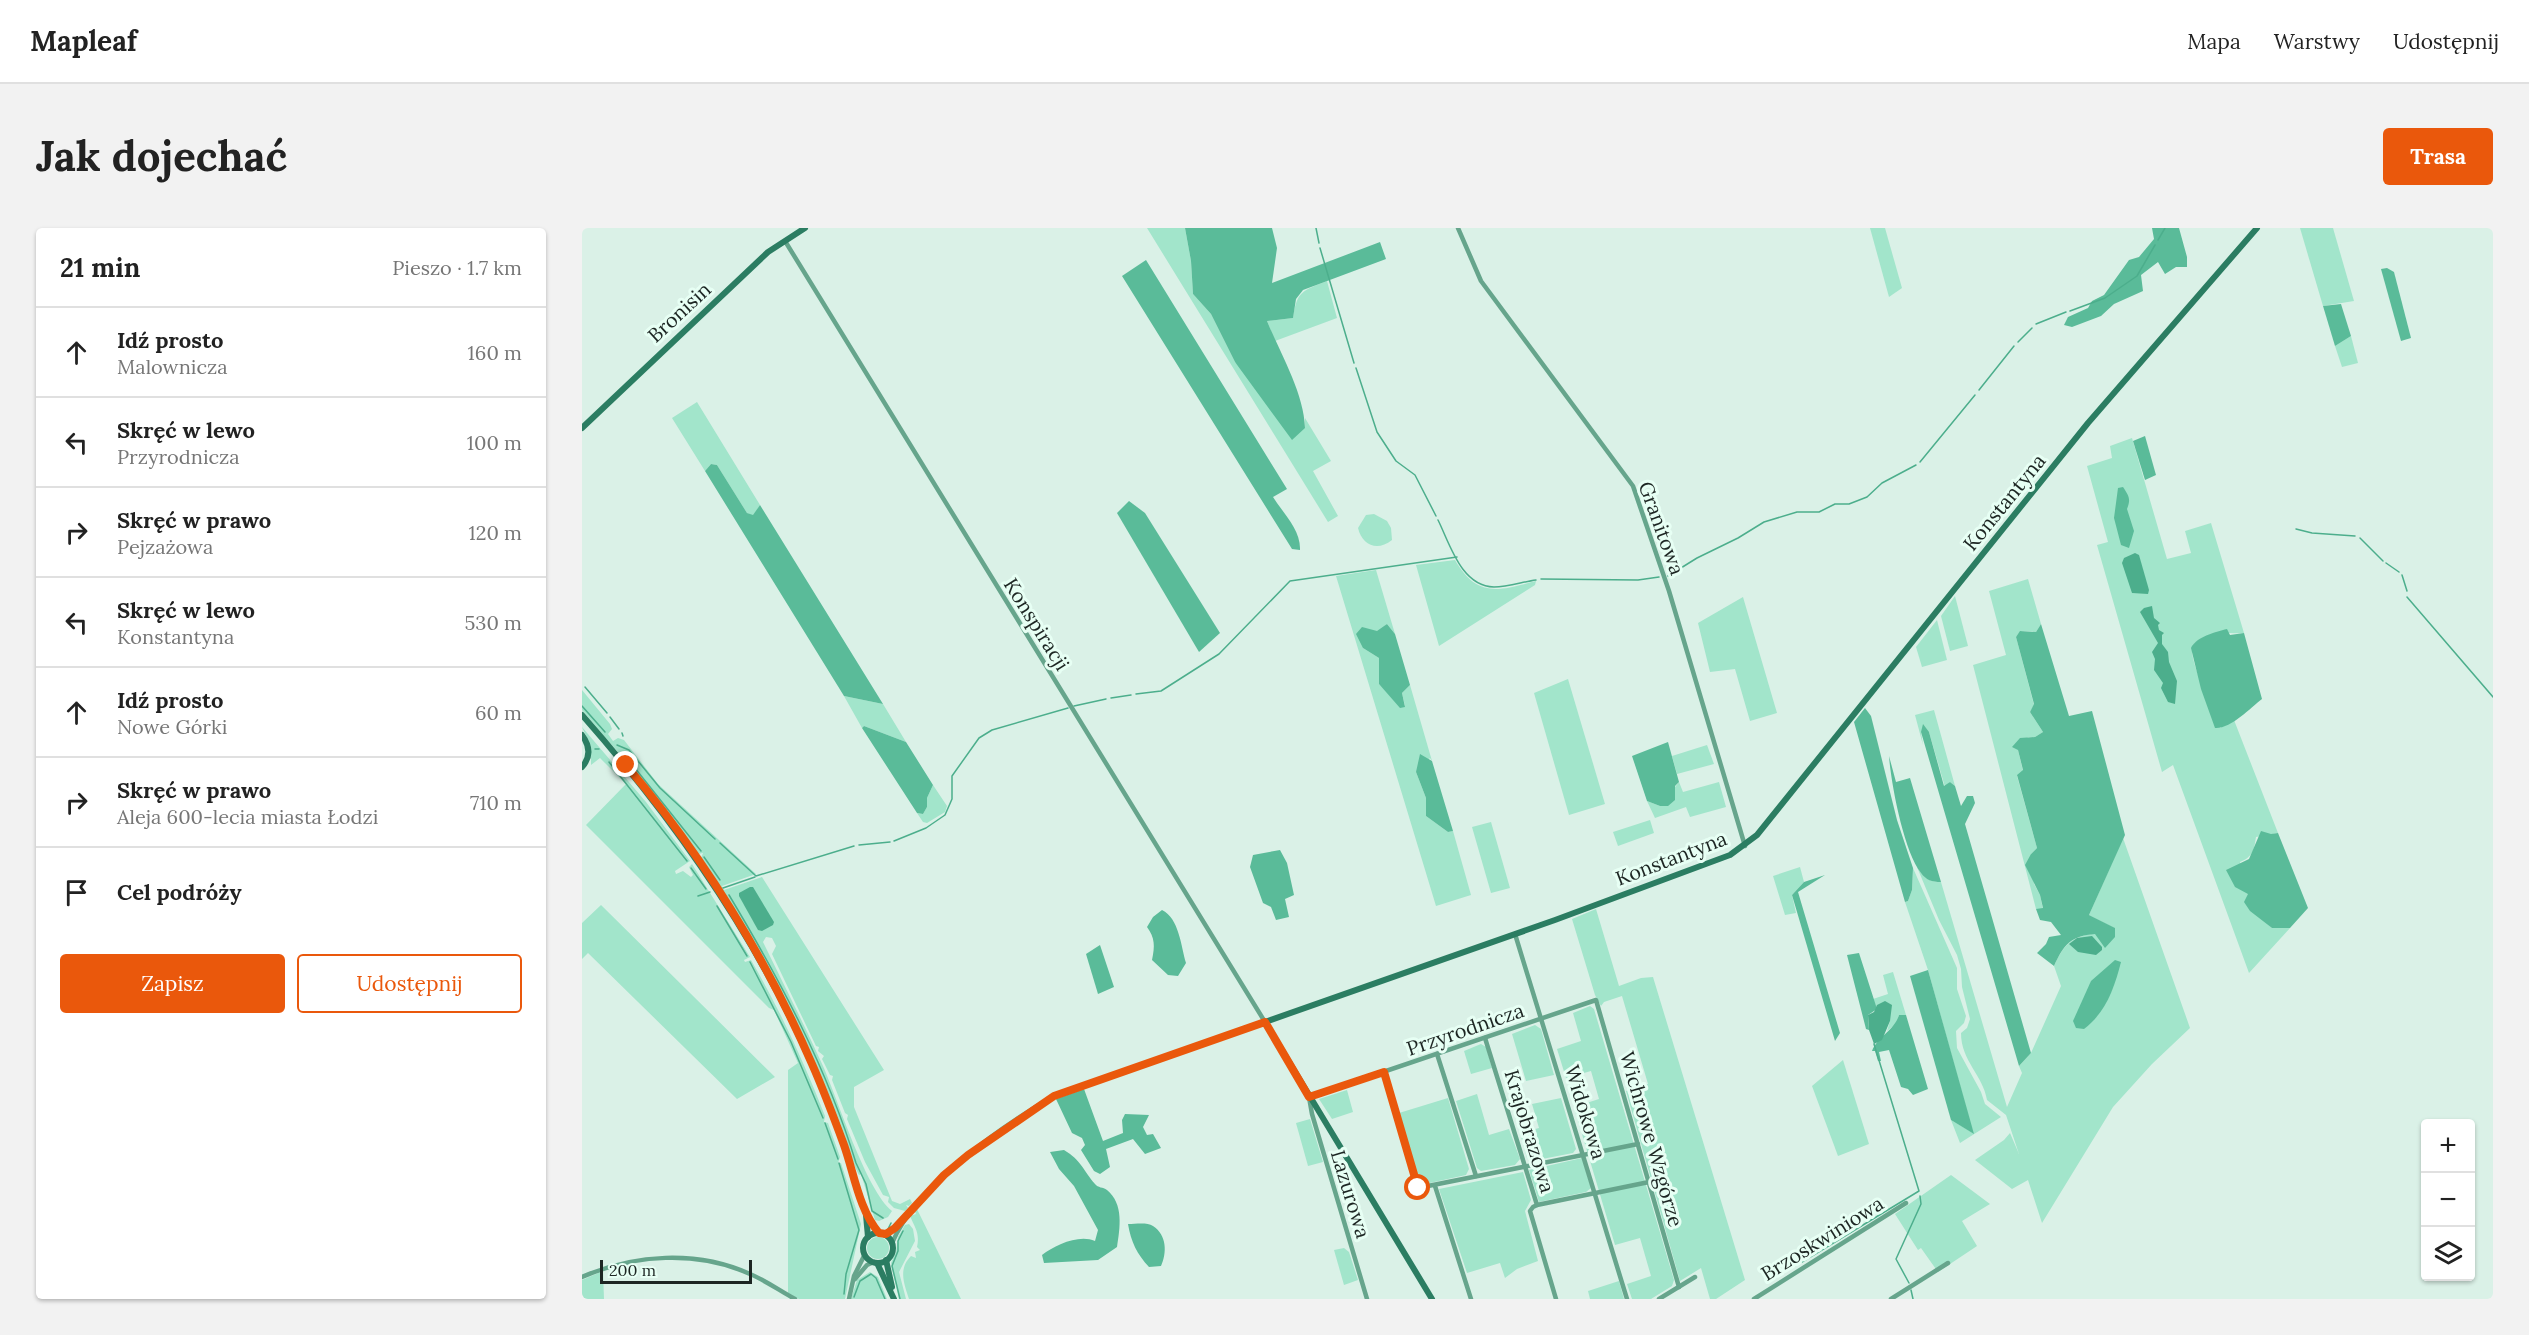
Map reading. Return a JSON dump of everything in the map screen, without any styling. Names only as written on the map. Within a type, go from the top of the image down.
[{"type":"street","name":"Bronisin","points":[[582,428],[768,252],[805,228]]},
{"type":"street","name":"Granitowa","points":[[1458,228],[1481,280],[1633,486],[1669,591],[1744,846]]},
{"type":"street","name":"Konstantyna","points":[[903,1221],[915,1206],[968,1155],[1054,1096],[1515,934],[1731,855],[1744,846],[1757,835],[2088,423],[2257,228]]},
{"type":"street","name":"Konspiracji","points":[[785,241],[1265,1022]]},
{"type":"street","points":[[582,715],[643,785],[716,886],[755,950],[812,1064],[833,1116],[865,1209],[868,1237],[864,1243],[865,1254],[853,1281],[849,1299]]},
{"type":"street","points":[[582,735],[589,752],[582,767]]},
{"type":"street","name":"Widokowa","points":[[1515,934],[1627,1299]]},
{"type":"street","name":"Przyrodnicza","points":[[1309,1097],[1596,1000]]},
{"type":"street","name":"Wichrowe Wzgórze","points":[[1596,1000],[1679,1287]]},
{"type":"street","points":[[1265,1022],[1432,1299]]},
{"type":"street","name":"Krajobrazowa","points":[[1485,1038],[1537,1205],[1530,1211],[1556,1299]]},
{"type":"street","points":[[1437,1054],[1476,1176]]},
{"type":"street","points":[[1384,1072],[1418,1188],[1638,1144]]},
{"type":"street","name":"Lazurowa","points":[[1309,1097],[1366,1299]]},
{"type":"street","points":[[1537,1205],[1649,1182]]},
{"type":"street","points":[[1435,1186],[1471,1299]]},
{"type":"street","name":"Brzoskwiniowa","points":[[1754,1299],[1906,1203]]},
{"type":"street","points":[[865,1209],[882,1234],[892,1243]]},
{"type":"street","points":[[868,1237],[882,1234],[903,1221]]},
{"type":"street","points":[[853,1281],[863,1269],[875,1262],[886,1260],[893,1251],[892,1243],[903,1221]]},
{"type":"street","points":[[865,1254],[875,1262],[895,1299]]},
{"type":"street","points":[[582,1277],[618,1263],[644,1258],[694,1260],[725,1265],[751,1274],[795,1299]]},
{"type":"street","points":[[886,1260],[895,1299]]},
{"type":"street","points":[[1891,1299],[1948,1263]]},
{"type":"street","points":[[1659,1299],[1695,1277]]},
{"type":"shaded area","points":[[1147,228],[1185,228],[1191,261],[1193,294],[1211,314],[1235,362],[1305,428],[1305,418],[1331,461],[1313,471],[1338,516],[1328,522]]},
{"type":"shaded area","points":[[1185,228],[1272,228],[1277,248],[1272,283],[1380,242],[1386,259],[1303,290],[1296,299],[1293,318],[1267,321],[1296,387],[1304,415],[1305,428],[1292,440],[1235,362],[1211,314],[1193,294],[1191,261]]},
{"type":"shaded area","points":[[1870,228],[1885,228],[1902,288],[1889,297]]},
{"type":"shaded area","points":[[2152,228],[2179,228],[2187,257],[2187,267],[2176,267],[2165,274],[2158,262],[2141,275],[2143,291],[2114,304],[2101,316],[2072,327],[2064,325],[2068,317],[2088,308],[2092,301],[2104,295],[2129,260],[2139,257],[2154,239]]},
{"type":"shaded area","points":[[2300,228],[2333,228],[2354,301],[2323,306]]},
{"type":"shaded area","points":[[1146,260],[1287,489],[1273,497],[1295,529],[1300,550],[1292,549],[1122,276]]},
{"type":"shaded area","points":[[2387,268],[2394,272],[2411,338],[2401,341],[2381,269]]},
{"type":"shaded area","points":[[1327,281],[1337,318],[1275,341],[1267,321],[1293,318],[1296,302],[1302,293]]},
{"type":"shaded area","points":[[2341,304],[2351,336],[2335,346],[2323,306]]},
{"type":"shaded area","points":[[2351,336],[2358,363],[2342,367],[2335,346]]},
{"type":"shaded area","points":[[697,402],[760,505],[753,516],[747,513],[717,465],[711,464],[705,471],[672,418]]},
{"type":"shaded area","points":[[2145,436],[2156,475],[2145,480],[2133,441]]},
{"type":"shaded area","points":[[2132,438],[2167,559],[2191,553],[2185,531],[2211,523],[2244,633],[2212,634],[2194,643],[2192,651],[2197,672],[2220,728],[2234,720],[2278,833],[2256,837],[2252,852],[2248,858],[2240,862],[2254,912],[2272,928],[2290,928],[2249,973],[2173,765],[2162,772],[2097,545],[2108,542],[2087,466],[2112,458],[2110,446]]},
{"type":"shaded area","points":[[711,464],[717,465],[747,513],[753,515],[760,505],[883,704],[844,696],[705,471]]},
{"type":"shaded area","points":[[2123,487],[2129,498],[2127,509],[2134,531],[2129,548],[2121,545],[2114,518],[2118,488]]},
{"type":"shaded area","points":[[1129,501],[1145,513],[1220,633],[1199,652],[1117,513]]},
{"type":"shaded area","points":[[1374,514],[1387,521],[1391,528],[1392,540],[1381,546],[1371,545],[1363,539],[1358,528],[1366,515]]},
{"type":"shaded area","points":[[2135,553],[2139,555],[2149,590],[2148,594],[2132,593],[2122,563],[2124,558]]},
{"type":"shaded area","points":[[1455,560],[1463,572],[1480,586],[1499,589],[1536,581],[1535,585],[1439,646],[1416,565]]},
{"type":"shaded area","points":[[1376,570],[1395,634],[1387,624],[1363,648],[1379,658],[1379,684],[1405,706],[1402,693],[1410,685],[1432,761],[1430,758],[1416,772],[1426,798],[1426,816],[1448,832],[1453,831],[1471,895],[1436,906],[1336,576]]},
{"type":"shaded area","points":[[2028,579],[2041,624],[2036,632],[2021,631],[2016,637],[2034,705],[2030,712],[2043,732],[2035,737],[2028,737],[2018,750],[2023,771],[2017,776],[2037,848],[2031,854],[2034,884],[2040,895],[2043,909],[2036,909],[1973,665],[2006,655],[1989,591]]},
{"type":"shaded area","points":[[1955,596],[1968,646],[1950,651],[1941,616]]},
{"type":"shaded area","points":[[1743,597],[1777,713],[1750,721],[1735,669],[1710,672],[1698,623]]},
{"type":"shaded area","points":[[2152,606],[2154,618],[2160,623],[2159,630],[2164,633],[2162,644],[2168,652],[2169,662],[2177,681],[2175,704],[2168,702],[2161,688],[2163,683],[2154,670],[2155,659],[2152,652],[2158,643],[2140,612]]},
{"type":"shaded area","points":[[1937,620],[1947,660],[1922,667],[1916,647]]},
{"type":"shaded area","points":[[1387,624],[1395,634],[1410,685],[1402,693],[1405,707],[1400,708],[1379,684],[1379,658],[1363,648],[1356,634],[1362,627],[1377,631]]},
{"type":"shaded area","points":[[2041,624],[2069,716],[2092,711],[2125,835],[2089,915],[2115,928],[2115,937],[2105,948],[2095,934],[2074,939],[2061,952],[2054,966],[2037,953],[2049,937],[2061,935],[2051,922],[2040,920],[2036,909],[2043,908],[2040,895],[2025,865],[2037,848],[2017,775],[2023,770],[2018,750],[2012,747],[2020,738],[2035,737],[2043,732],[2030,712],[2034,704],[2016,637],[2020,631],[2036,632]]},
{"type":"shaded area","points":[[2227,629],[2230,635],[2244,633],[2262,699],[2234,722],[2215,728],[2201,689],[2191,648],[2201,638]]},
{"type":"shaded area","points":[[1568,679],[1605,804],[1569,815],[1534,693]]},
{"type":"shaded area","points":[[582,690],[610,724],[612,729],[608,734],[613,741],[618,738],[624,740],[658,784],[756,874],[722,886],[724,890],[762,877],[884,1070],[854,1087],[854,1107],[892,1201],[900,1204],[910,1199],[912,1203],[909,1206],[906,1205],[908,1208],[905,1211],[894,1208],[888,1202],[889,1197],[883,1195],[865,1162],[832,1080],[833,1076],[830,1075],[822,1059],[824,1056],[818,1051],[819,1047],[816,1046],[772,954],[776,946],[772,938],[766,937],[763,942],[823,1066],[853,1143],[872,1184],[892,1211],[888,1217],[879,1221],[875,1220],[861,1174],[859,1175],[854,1165],[806,1045],[747,931],[701,858],[703,853],[698,854],[647,786],[582,710]]},
{"type":"shaded area","points":[[844,696],[883,704],[906,742],[864,726],[862,728]]},
{"type":"shaded area","points":[[1865,708],[1871,716],[1897,820],[1913,868],[1912,890],[1908,901],[1905,902],[1854,722]]},
{"type":"shaded area","points":[[1934,710],[1955,786],[1950,782],[1945,787],[1929,732],[1921,732],[1923,745],[1915,715]]},
{"type":"shaded area","points":[[1923,724],[1929,732],[1944,786],[1950,782],[1955,786],[1961,806],[1967,796],[1973,796],[1975,803],[1965,824],[2031,1053],[2019,1066],[1921,732]]},
{"type":"shaded area","points":[[864,726],[906,742],[933,785],[923,814],[917,813],[862,728]]},
{"type":"shaded area","points":[[582,727],[646,802],[690,861],[675,871],[676,874],[683,871],[691,877],[693,875],[689,867],[692,864],[750,957],[744,960],[745,962],[751,960],[791,1036],[825,1116],[824,1122],[828,1123],[840,1157],[838,1163],[841,1163],[861,1224],[845,1299],[799,1299],[788,1293],[788,1070],[798,1063],[774,1010],[769,1008],[586,825],[626,784],[600,758],[591,765],[591,747]]},
{"type":"shaded area","points":[[1668,742],[1679,782],[1675,786],[1675,800],[1668,806],[1660,806],[1647,801],[1632,756]]},
{"type":"shaded area","points":[[1707,745],[1714,764],[1677,774],[1672,756]]},
{"type":"shaded area","points":[[1420,754],[1432,761],[1453,831],[1448,832],[1426,816],[1426,798],[1416,772]]},
{"type":"shaded area","points":[[1889,756],[1896,782],[1910,778],[1941,882],[1935,882],[1923,875],[1909,850],[1892,783]]},
{"type":"shaded area","points":[[1679,782],[1683,792],[1719,782],[1726,807],[1690,817],[1686,807],[1655,818],[1647,801],[1660,806]]},
{"type":"shaded area","points":[[933,785],[947,806],[945,812],[927,823],[923,822],[917,813],[923,814],[927,807],[927,798]]},
{"type":"shaded area","points":[[1650,820],[1654,833],[1618,846],[1613,832]]},
{"type":"shaded area","points":[[1491,822],[1510,888],[1491,893],[1472,827]]},
{"type":"shaded area","points":[[2261,831],[2271,834],[2278,833],[2308,908],[2290,928],[2272,928],[2250,911],[2244,902],[2248,894],[2235,887],[2226,870],[2249,859]]},
{"type":"shaded area","points":[[2123,838],[2190,1028],[2152,1064],[2113,1107],[2042,1223],[2028,1180],[2012,1189],[1975,1160],[2004,1140],[2010,1133],[2019,1154],[2006,1115],[1987,1100],[1985,1091],[1964,1052],[1961,1033],[1967,1028],[1970,1019],[1962,987],[1961,969],[1957,955],[1939,920],[1917,867],[1927,878],[1941,882],[2007,1107],[2022,1073],[2019,1066],[2031,1053],[2061,986],[2054,966],[2060,954],[2066,946],[2078,938],[2114,928],[2089,915]]},
{"type":"shaded area","points":[[1280,850],[1287,863],[1294,895],[1285,899],[1289,917],[1276,920],[1271,907],[1263,903],[1250,867],[1253,855]]},
{"type":"shaded area","points":[[1800,867],[1804,882],[1792,895],[1796,913],[1785,915],[1773,876]]},
{"type":"shaded area","points":[[1913,868],[1957,968],[1957,989],[1966,1016],[1964,1023],[1956,1031],[1957,1048],[1985,1104],[2001,1117],[1960,1143],[1951,1120],[1973,1133],[1928,970],[1905,902],[1908,901],[1912,890]]},
{"type":"shaded area","points":[[1825,875],[1798,892],[1840,1033],[1835,1041],[1792,895],[1804,882]]},
{"type":"shaded area","points":[[753,887],[774,922],[762,931],[758,930],[739,896],[739,893]]},
{"type":"shaded area","points":[[601,905],[775,1077],[737,1099],[588,953],[582,959],[582,923]]},
{"type":"shaded area","points":[[1596,909],[1619,986],[1641,978],[1653,977],[1745,1280],[1716,1299],[1710,1299],[1701,1268],[1680,1281],[1626,1091],[1648,1084],[1622,996],[1604,1002],[1601,1006],[1595,995],[1572,919]]},
{"type":"shaded area","points":[[1162,910],[1172,919],[1181,941],[1186,963],[1178,976],[1168,975],[1152,960],[1154,942],[1147,927],[1153,917]]},
{"type":"shaded area","points":[[2092,936],[2102,947],[2096,955],[2078,952],[2069,944],[2077,938]]},
{"type":"shaded area","points":[[1100,945],[1114,987],[1098,994],[1086,954]]},
{"type":"shaded area","points":[[1859,953],[1877,1009],[1868,1015],[1869,1030],[1866,1029],[1847,955]]},
{"type":"shaded area","points":[[2115,960],[2121,962],[2112,991],[2104,1007],[2084,1029],[2076,1028],[2073,1021],[2091,981]]},
{"type":"shaded area","points":[[1928,970],[1974,1134],[1951,1120],[1910,976]]},
{"type":"shaded area","points":[[1893,972],[1906,1015],[1899,1015],[1897,1023],[1887,1031],[1890,1021],[1877,1009],[1873,999],[1888,994],[1883,975]]},
{"type":"shaded area","points":[[1885,1001],[1892,1005],[1890,1021],[1882,1040],[1874,1044],[1869,1030],[1868,1015],[1874,1012],[1877,1005]]},
{"type":"shaded area","points":[[1590,1006],[1594,1009],[1674,1280],[1672,1286],[1651,1299],[1632,1299],[1627,1284],[1651,1276],[1640,1238],[1615,1245],[1574,1107],[1599,1099],[1591,1071],[1566,1078],[1557,1049],[1581,1041],[1573,1013]]},
{"type":"shaded area","points":[[1899,1015],[1906,1015],[1928,1089],[1913,1095],[1908,1089],[1901,1087],[1889,1050],[1879,1052],[1881,1061],[1878,1061],[1875,1051],[1872,1051],[1894,1025]]},
{"type":"shaded area","points":[[1535,1025],[1541,1029],[1554,1075],[1526,1081],[1512,1034]]},
{"type":"shaded area","points":[[1481,1044],[1486,1047],[1492,1068],[1471,1074],[1464,1051]]},
{"type":"shaded area","points":[[1843,1060],[1869,1144],[1838,1156],[1812,1086]]},
{"type":"shaded area","points":[[1084,1089],[1103,1141],[1123,1133],[1122,1120],[1125,1114],[1149,1115],[1143,1127],[1147,1135],[1153,1134],[1161,1148],[1145,1154],[1133,1139],[1106,1149],[1110,1167],[1100,1174],[1094,1171],[1081,1150],[1085,1145],[1082,1138],[1072,1133],[1056,1099]]},
{"type":"shaded area","points":[[1347,1090],[1353,1112],[1332,1119],[1319,1099]]},
{"type":"shaded area","points":[[1477,1094],[1489,1135],[1509,1129],[1520,1159],[1515,1165],[1481,1171],[1477,1168],[1456,1101]]},
{"type":"shaded area","points":[[1448,1098],[1469,1169],[1466,1175],[1425,1184],[1419,1180],[1399,1113]]},
{"type":"shaded area","points":[[1561,1098],[1576,1149],[1573,1153],[1532,1161],[1527,1158],[1520,1133],[1539,1128],[1532,1104]]},
{"type":"shaded area","points":[[1310,1119],[1323,1162],[1308,1166],[1296,1123]]},
{"type":"shaded area","points":[[1064,1150],[1078,1161],[1096,1185],[1107,1190],[1116,1202],[1120,1217],[1117,1247],[1098,1260],[1044,1263],[1042,1255],[1047,1251],[1075,1240],[1095,1241],[1098,1230],[1074,1186],[1059,1169],[1050,1152]]},
{"type":"shaded area","points":[[1582,1158],[1591,1188],[1586,1192],[1539,1202],[1529,1170]]},
{"type":"shaded area","points":[[1523,1172],[1531,1200],[1525,1211],[1538,1261],[1517,1269],[1505,1278],[1500,1263],[1467,1273],[1439,1189]]},
{"type":"shaded area","points":[[1951,1175],[1990,1204],[1962,1221],[1977,1246],[1938,1272],[1921,1248],[1918,1250],[1895,1214]]},
{"type":"shaded area","points":[[916,1207],[961,1299],[909,1299],[903,1271],[911,1256],[916,1258],[915,1252],[920,1250],[917,1247],[917,1231],[910,1216],[916,1214],[914,1210]]},
{"type":"shaded area","points":[[909,1224],[913,1229],[915,1241],[899,1272],[906,1299],[899,1299],[891,1263],[896,1252],[898,1237],[905,1225]]},
{"type":"shaded area","points":[[1128,1224],[1148,1224],[1158,1230],[1164,1245],[1161,1266],[1149,1267],[1145,1262],[1133,1242]]},
{"type":"shaded area","points":[[878,1237],[886,1240],[889,1248],[886,1256],[878,1259],[870,1256],[867,1248],[870,1240]]},
{"type":"shaded area","points":[[1344,1248],[1349,1252],[1358,1280],[1344,1285],[1334,1250]]},
{"type":"shaded area","points":[[603,1271],[604,1299],[582,1299],[582,1280]]},
{"type":"shaded area","points":[[870,1272],[878,1277],[887,1299],[851,1299],[857,1280]]},
{"type":"shaded area","points":[[1619,1281],[1624,1299],[1590,1299],[1588,1291]]},
{"type":"waterway","points":[[1316,228],[1319,243]]},
{"type":"waterway","points":[[2158,240],[2165,228]]},
{"type":"waterway","points":[[2070,311],[2105,298],[2137,276],[2155,245]]},
{"type":"waterway","points":[[1320,248],[1354,363]]},
{"type":"waterway","points":[[2036,324],[2066,312]]},
{"type":"waterway","points":[[2018,342],[2032,328]]},
{"type":"waterway","points":[[1979,390],[2014,346]]},
{"type":"waterway","points":[[1356,368],[1377,432],[1396,461],[1415,475],[1436,516]]},
{"type":"waterway","points":[[1920,462],[1975,395]]},
{"type":"waterway","points":[[1668,576],[1764,522],[1797,512],[1819,512],[1835,504],[1849,504],[1867,497],[1882,483],[1916,465]]},
{"type":"waterway","points":[[1438,520],[1458,562],[1473,579],[1483,585],[1494,587],[1536,580]]},
{"type":"waterway","points":[[2296,529],[2312,533],[2355,536]]},
{"type":"waterway","points":[[2360,538],[2383,561]]},
{"type":"waterway","points":[[1136,694],[1161,691],[1219,654],[1290,581],[1457,557]]},
{"type":"waterway","points":[[2386,563],[2399,572]]},
{"type":"waterway","points":[[2402,575],[2407,591]]},
{"type":"waterway","points":[[1541,579],[1638,580],[1659,577]]},
{"type":"waterway","points":[[2407,597],[2493,697]]},
{"type":"waterway","points":[[585,687],[607,713]]},
{"type":"waterway","points":[[1111,698],[1131,695]]},
{"type":"waterway","points":[[1074,706],[1106,699]]},
{"type":"waterway","points":[[582,706],[605,732]]},
{"type":"waterway","points":[[894,841],[926,828],[945,815],[952,799],[952,776],[979,738],[992,730],[1068,708]]},
{"type":"waterway","points":[[610,717],[619,729]]},
{"type":"waterway","points":[[617,745],[629,750],[660,788],[715,839]]},
{"type":"waterway","points":[[623,753],[701,851]]},
{"type":"waterway","points":[[609,762],[687,861]]},
{"type":"waterway","points":[[859,845],[890,842]]},
{"type":"waterway","points":[[720,843],[756,876],[854,846]]},
{"type":"waterway","points":[[704,857],[720,880]]},
{"type":"waterway","points":[[691,868],[706,889]]},
{"type":"waterway","points":[[723,888],[755,877]]},
{"type":"waterway","points":[[698,896],[710,892]]},
{"type":"waterway","points":[[729,895],[801,1025],[831,1093],[866,1184],[872,1211],[883,1218]]},
{"type":"waterway","points":[[717,906],[747,956]]},
{"type":"waterway","points":[[750,962],[791,1042],[823,1118]]},
{"type":"waterway","points":[[1802,1262],[1919,1191],[1874,1044]]},
{"type":"waterway","points":[[825,1123],[838,1159]]},
{"type":"waterway","points":[[839,1163],[859,1230],[846,1274],[844,1294]]},
{"type":"waterway","points":[[1909,1283],[1896,1259],[1921,1204],[1920,1196]]},
{"type":"waterway","points":[[888,1229],[891,1223]]},
{"type":"waterway","points":[[900,1299],[892,1266],[903,1231]]},
{"type":"waterway","points":[[854,1297],[860,1281],[871,1274],[876,1278],[885,1299]]},
{"type":"waterway","points":[[1911,1290],[1913,1299]]},
{"type":"route","points":[[626,765],[667,816],[707,872],[770,977],[812,1064],[844,1145],[865,1209],[879,1233],[886,1234],[895,1228],[944,1175],[1039,1104],[1054,1096],[1265,1022],[1309,1097],[1384,1072],[1418,1188]]}]
